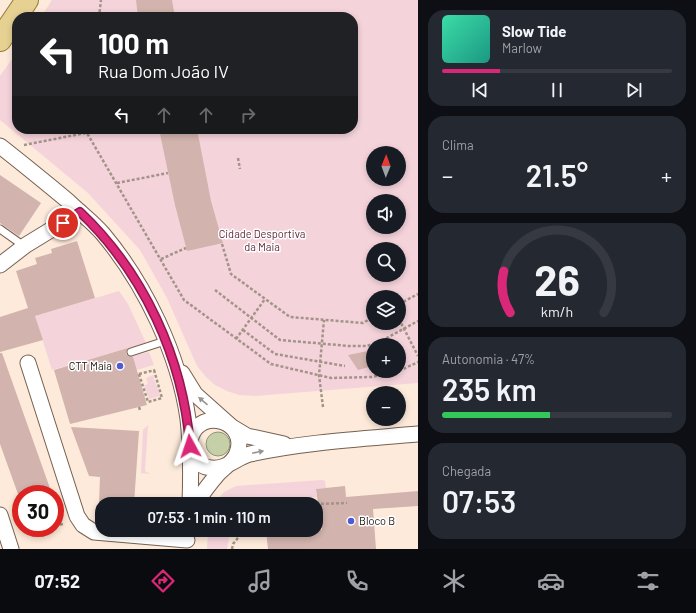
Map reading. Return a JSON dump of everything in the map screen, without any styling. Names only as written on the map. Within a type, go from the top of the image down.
[{"type":"main road","points":[[0,14],[10,0]]},
{"type":"main road","points":[[19,12],[27,0]]},
{"type":"main road","points":[[0,40],[12,22]]},
{"type":"street","points":[[0,146],[42,179],[102,233],[133,275],[147,300],[172,358],[181,387],[188,419],[190,446],[190,497]]},
{"type":"street","points":[[0,266],[24,246],[80,212]]},
{"type":"street","points":[[172,358],[195,394],[232,427],[236,433],[239,447],[233,460],[228,465],[220,468],[211,468],[203,466],[196,461],[190,446],[194,431],[205,422],[220,420],[232,427],[247,436],[291,445]]},
{"type":"street","points":[[28,363],[77,516],[83,525],[94,532],[187,540]]},
{"type":"street","points":[[200,497],[217,474],[241,456],[291,445],[418,434]]},
{"type":"street","points":[[0,515],[11,549]]},
{"type":"lane","points":[[0,229],[24,246]]},
{"type":"lane","points":[[131,352],[165,341]]},
{"type":"path","points":[[100,12],[101,0]]},
{"type":"path","points":[[24,145],[74,134]]},
{"type":"path","points":[[89,134],[184,300],[271,364],[332,378],[366,377]]},
{"type":"path","points":[[238,158],[240,169]]},
{"type":"path","points":[[116,183],[168,173]]},
{"type":"path","points":[[222,244],[231,274],[290,317],[363,323],[366,322]]},
{"type":"path","points":[[160,259],[186,248]]},
{"type":"path","points":[[215,290],[280,340],[367,346],[402,330]]},
{"type":"path","points":[[406,300],[418,294]]},
{"type":"path","points":[[236,339],[266,299]]},
{"type":"path","points":[[323,407],[319,375],[324,320]]},
{"type":"path","points":[[406,328],[418,321]]},
{"type":"path","points":[[243,330],[275,354],[345,366]]},
{"type":"path","points":[[405,330],[418,356]]},
{"type":"path","points":[[406,367],[418,362]]},
{"type":"path","points":[[155,370],[162,398],[148,402],[139,374],[155,370]]},
{"type":"path","points":[[323,504],[347,503]]},
{"type":"path","points":[[232,549],[233,544],[239,537]]},
{"type":"green space","name":"Cidade Desportiva da Maia","points":[[52,0],[418,0],[418,383],[255,396],[239,395],[227,391],[215,385],[197,366],[167,298],[140,250],[88,193],[17,134],[358,134],[358,12],[44,12]]},
{"type":"green space","name":"Cidade Desportiva da Maia","points":[[12,59],[12,130],[0,120],[0,76]]},
{"type":"green space","points":[[119,291],[128,304],[146,343],[52,370],[35,316]]},
{"type":"green space","points":[[149,352],[154,365],[136,370],[132,356]]},
{"type":"green space","points":[[153,375],[160,396],[149,399],[144,385],[148,384],[146,378]]},
{"type":"green space","points":[[148,425],[145,471],[150,474],[141,473],[143,430]]},
{"type":"green space","points":[[322,480],[325,481],[326,488],[316,489],[317,497],[220,497],[224,492],[236,486]]},
{"type":"green space","points":[[208,537],[230,537],[227,549],[207,549]]},
{"type":"shaded area","points":[[218,432],[227,435],[230,444],[227,453],[218,456],[209,453],[206,444],[209,435]]},
{"type":"building","points":[[136,0],[172,0],[174,12],[137,12]]},
{"type":"building","points":[[160,134],[198,134],[211,201],[223,243],[187,251],[175,205]]},
{"type":"building","points":[[0,175],[41,203],[19,236],[0,223]]},
{"type":"building","points":[[77,241],[95,298],[35,316],[43,340],[0,352],[0,317],[28,308],[16,271],[37,264],[35,258],[52,253],[51,249]]},
{"type":"building","points":[[128,348],[126,354],[133,357],[147,405],[70,424],[54,370]]},
{"type":"building","points":[[366,351],[366,368],[358,370],[348,355]]},
{"type":"building","points":[[0,353],[2,353],[49,485],[15,485],[0,444]]},
{"type":"building","points":[[71,427],[139,431],[134,497],[99,497],[100,477],[89,476]]},
{"type":"building","points":[[345,486],[346,497],[418,491],[418,506],[373,509],[376,549],[268,549],[267,537],[323,537],[323,497],[317,497],[316,489]]},
{"type":"place","name":"CTT Maia","points":[[120,366]]},
{"type":"place","name":"Bloco B","points":[[351,521]]},
{"type":"route","points":[[63,223],[80,212],[102,233],[133,275],[147,300],[172,358],[181,387],[188,419],[190,446]]}]
